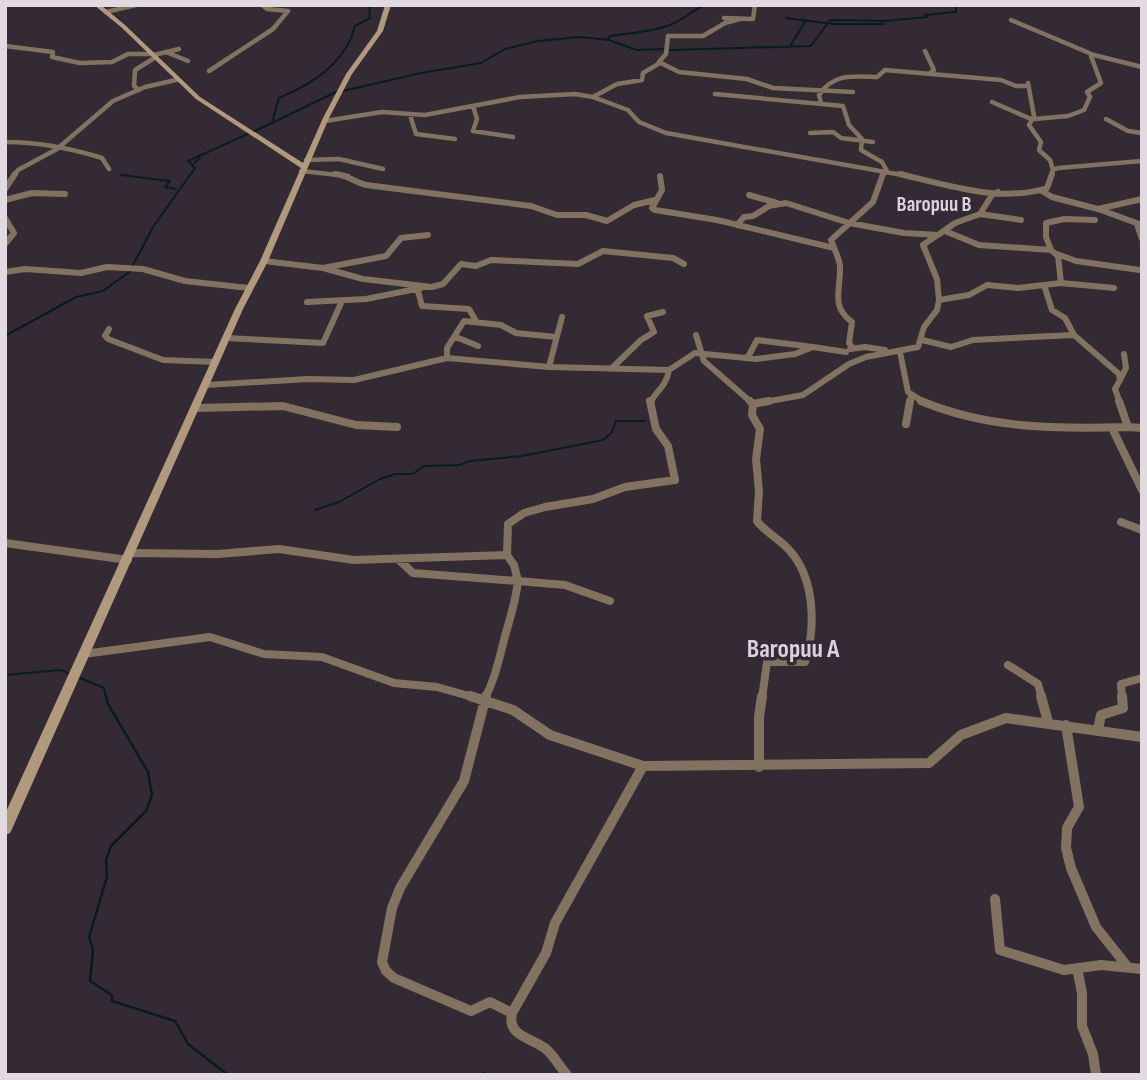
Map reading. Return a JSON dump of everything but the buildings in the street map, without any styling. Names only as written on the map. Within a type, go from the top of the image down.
[{"type":"street","points":[[97,5],[154,56],[176,80],[236,125],[303,166],[347,175],[359,184],[384,192],[531,206],[556,215],[586,215],[603,221],[610,220],[634,205],[655,200]]},
{"type":"street","points":[[106,12],[136,5]]},
{"type":"street","points":[[209,71],[273,29],[288,11],[262,5]]},
{"type":"street","points":[[5,829],[226,338],[264,261],[303,166],[349,74],[380,31],[388,5]]},
{"type":"street","points":[[724,18],[753,19],[755,5]]},
{"type":"street","points":[[593,97],[622,82],[637,83],[643,74],[660,63],[666,54],[668,37],[703,36],[725,23],[740,19]]},
{"type":"street","points":[[1011,20],[1094,55],[1142,68]]},
{"type":"street","points":[[5,46],[53,52],[52,57],[80,63],[112,62],[128,54],[154,56]]},
{"type":"street","points":[[139,90],[134,86],[135,70],[154,56],[180,49]]},
{"type":"street","points":[[925,51],[934,70],[930,73]]},
{"type":"street","points":[[166,52],[188,61]]},
{"type":"street","points":[[992,102],[1033,119],[1068,116],[1084,110],[1083,106],[1090,97],[1087,92],[1101,83],[1091,56],[1094,55]]},
{"type":"street","points":[[660,63],[679,72],[747,79],[773,88],[853,92]]},
{"type":"street","points":[[821,103],[818,94],[827,82],[848,74],[877,77],[885,70],[1001,80],[1016,86],[1029,85],[1033,119],[1029,125],[1041,142],[1038,150],[1050,160],[1053,170],[1049,185],[1042,191]]},
{"type":"street","points":[[5,189],[18,170],[60,147],[116,99],[176,80]]},
{"type":"street","points":[[765,99],[773,88]]},
{"type":"street","points":[[325,121],[382,112],[410,115],[533,96],[575,94],[593,97],[628,110],[639,122],[666,133],[886,170],[968,188],[1001,192],[1042,191],[1052,197],[1098,209],[1139,225],[1142,239]]},
{"type":"street","points":[[715,94],[843,106],[847,120],[862,140],[861,150],[882,162],[886,170],[876,199],[832,236],[840,264],[838,303],[842,309],[841,314],[852,322],[849,343],[852,347]]},
{"type":"street","points":[[473,106],[477,119],[473,131],[513,138]]},
{"type":"street","points":[[410,115],[416,134],[454,139]]},
{"type":"street","points":[[1106,119],[1128,131],[1142,133]]},
{"type":"street","points":[[810,133],[833,132],[841,138],[873,142]]},
{"type":"street","points":[[5,142],[60,147],[101,157],[109,169]]},
{"type":"street","points":[[303,166],[344,160],[383,169]]},
{"type":"street","points":[[1053,170],[1086,164],[1142,161]]},
{"type":"street","points":[[660,176],[662,190],[652,208],[655,210],[737,225],[834,248]]},
{"type":"street","points":[[980,214],[992,195],[1001,192]]},
{"type":"street","points":[[5,200],[32,193],[65,194]]},
{"type":"street","points":[[749,195],[777,203],[802,206],[849,223],[904,233],[942,233],[979,245],[1054,252],[1076,261],[1140,270]]},
{"type":"street","points":[[1098,209],[1142,199]]},
{"type":"street","points":[[737,225],[744,217],[777,203]]},
{"type":"street","points":[[744,358],[757,341],[793,343],[845,352],[852,347],[900,352],[918,347],[924,327],[937,310],[939,300],[937,279],[923,246],[954,223],[980,214],[1021,220]]},
{"type":"street","points":[[5,218],[14,233],[5,244]]},
{"type":"street","points":[[1061,283],[1054,252],[1046,237],[1046,223],[1064,219],[1095,220]]},
{"type":"street","points":[[323,268],[365,258],[383,258],[390,254],[401,238],[428,235]]},
{"type":"street","points":[[307,302],[342,301],[443,284],[461,264],[477,266],[491,260],[578,264],[603,251],[673,258],[684,264]]},
{"type":"street","points":[[264,261],[323,268],[351,277],[420,289]]},
{"type":"street","points":[[5,272],[25,269],[81,272],[107,267],[143,269],[186,281],[249,288]]},
{"type":"street","points":[[939,300],[969,295],[987,285],[1018,288],[1061,283],[1114,288]]},
{"type":"street","points":[[1044,285],[1052,310],[1069,322],[1074,335],[1115,369],[1120,380]]},
{"type":"street","points":[[420,289],[422,306],[468,309],[476,321]]},
{"type":"street","points":[[226,338],[323,343],[333,322],[333,313],[342,301]]},
{"type":"street","points":[[613,367],[654,332],[647,316],[663,312]]},
{"type":"street","points":[[549,367],[562,317]]},
{"type":"street","points":[[447,358],[447,348],[456,337],[462,322],[476,321],[501,325],[516,333],[556,337]]},
{"type":"street","points":[[109,329],[105,336],[108,339],[163,360],[216,362]]},
{"type":"street","points":[[696,335],[701,354],[713,371],[743,393],[753,404],[752,415],[760,429],[756,460],[759,491],[757,521],[769,535],[792,552],[808,593],[811,620],[805,662],[767,662],[759,717],[759,767]]},
{"type":"street","points":[[922,340],[951,347],[973,340],[1074,335]]},
{"type":"street","points":[[456,337],[478,346]]},
{"type":"street","points":[[206,385],[308,379],[354,380],[447,358],[549,367],[669,370],[679,366],[688,356],[701,354],[744,358],[795,354],[813,347]]},
{"type":"street","points":[[845,352],[854,362]]},
{"type":"street","points":[[753,404],[803,396],[854,362],[891,352]]},
{"type":"street","points":[[900,352],[905,365],[906,387],[911,396],[946,410],[1009,425],[1050,429],[1142,428]]},
{"type":"street","points":[[1124,354],[1126,368],[1115,389],[1128,428]]},
{"type":"street","points":[[512,1013],[489,1002],[477,1010],[462,1009],[394,978],[386,971],[382,962],[392,908],[400,888],[450,808],[464,780],[484,700],[496,677],[507,629],[515,609],[518,581],[514,565],[507,555],[508,524],[524,513],[593,499],[625,487],[675,480],[668,446],[656,429],[650,402],[652,396],[663,390],[667,384],[669,370]]},
{"type":"street","points":[[906,424],[911,396]]},
{"type":"street","points":[[196,408],[283,407],[356,425],[397,427]]},
{"type":"street","points":[[1112,428],[1142,490]]},
{"type":"street","points":[[1121,522],[1142,530]]},
{"type":"street","points":[[5,543],[129,556],[218,554],[279,549],[354,559],[507,555]]},
{"type":"street","points":[[398,559],[413,573],[565,585],[610,601]]},
{"type":"street","points":[[84,654],[210,637],[264,654],[322,657],[394,683],[437,687],[484,700],[513,710],[561,740],[598,754],[643,766],[759,767],[929,763],[961,736],[1006,718],[1142,737]]},
{"type":"street","points":[[1008,665],[1038,684],[1048,722]]},
{"type":"street","points":[[1098,729],[1101,715],[1123,708],[1121,684],[1127,680],[1142,678]]},
{"type":"street","points":[[1066,725],[1079,807],[1067,828],[1068,858],[1096,927],[1127,966]]},
{"type":"street","points":[[567,1075],[546,1049],[513,1030],[510,1022],[512,1013],[545,953],[555,923],[643,766]]},
{"type":"street","points":[[995,899],[999,924],[998,948],[1070,971],[1101,965],[1127,966],[1142,970]]},
{"type":"street","points":[[1077,968],[1082,993],[1082,1026],[1093,1054],[1096,1075]]},
{"type":"waterway","points":[[272,123],[279,98],[316,79],[336,61],[351,39],[355,26],[370,18],[369,5]]},
{"type":"waterway","points":[[343,91],[421,73],[481,63],[505,49],[538,41],[580,37],[608,40],[610,36],[657,29],[677,22],[706,5]]},
{"type":"waterway","points":[[828,23],[830,20],[885,21],[927,17],[924,15],[956,12],[956,5]]},
{"type":"waterway","points":[[786,18],[806,20]]},
{"type":"waterway","points":[[791,45],[806,20]]},
{"type":"waterway","points":[[806,20],[828,23]]},
{"type":"waterway","points":[[670,50],[811,46],[828,23]]},
{"type":"waterway","points":[[828,23],[885,24]]},
{"type":"waterway","points":[[609,40],[637,50],[664,49]]},
{"type":"waterway","points":[[272,123],[336,92]]},
{"type":"waterway","points":[[133,265],[153,227],[195,168],[188,161],[272,123]]},
{"type":"waterway","points":[[194,163],[200,158],[197,157]]},
{"type":"waterway","points":[[121,175],[170,181],[165,187],[176,189]]},
{"type":"waterway","points":[[5,336],[76,297],[103,291],[132,270]]},
{"type":"waterway","points":[[315,510],[339,502],[380,479],[395,474],[413,474],[424,466],[459,465],[470,461],[522,456],[603,440],[612,432],[616,421],[645,421]]},
{"type":"waterway","points":[[5,675],[61,670],[70,674]]},
{"type":"waterway","points":[[78,677],[104,688],[106,698]]},
{"type":"waterway","points":[[106,696],[108,704],[148,772],[152,795],[146,811],[111,846],[106,860],[107,877],[89,937],[93,950],[90,981],[112,995],[112,1001],[175,1021],[188,1044],[228,1075]]},
{"type":"district","name":"Baropuu B","points":[[934,204]]},
{"type":"district","name":"Baropuu A","points":[[793,648]]}]
